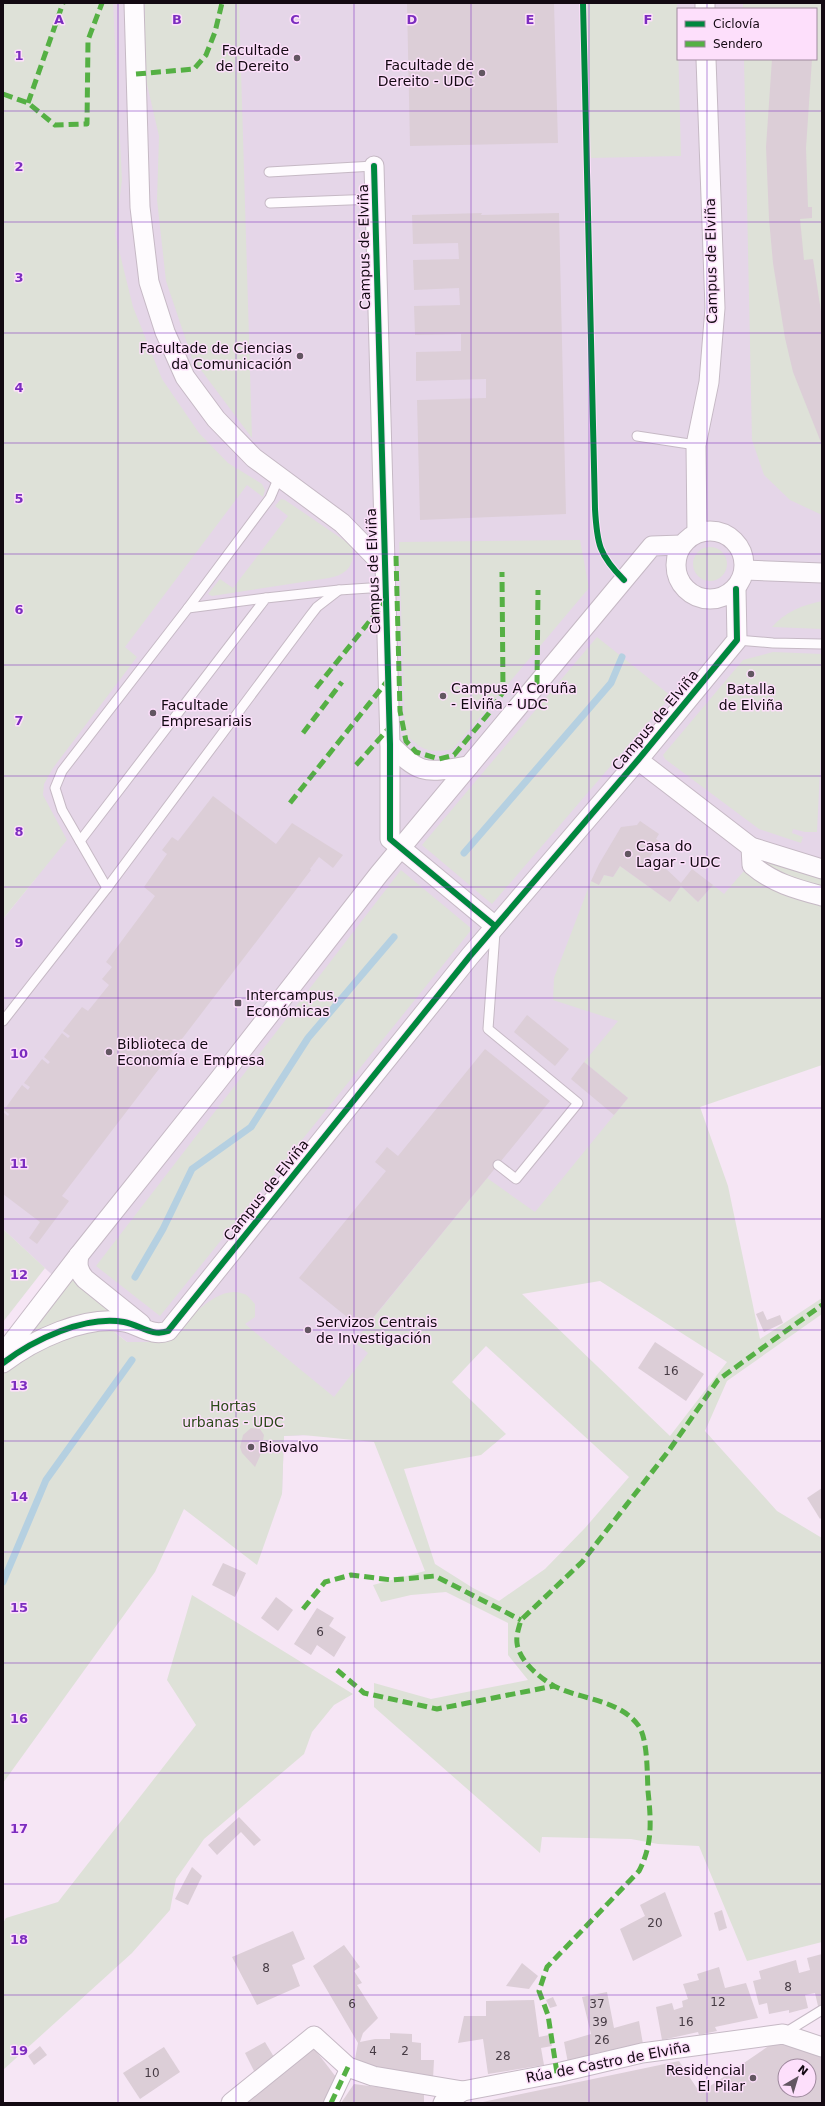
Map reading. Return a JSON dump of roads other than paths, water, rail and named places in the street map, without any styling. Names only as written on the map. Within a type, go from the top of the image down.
[{"type":"street","name":"Campus de Elviña","points":[[134,3],[140,207],[149,282],[165,332],[185,377],[216,419],[254,458],[342,524],[384,566]]},
{"type":"street","name":"Campus de Elviña","points":[[697,533],[696,445],[709,382],[715,308],[706,60]]},
{"type":"street","name":"Campus de Elviña","points":[[374,166],[390,744],[390,839],[400,849],[495,926]]},
{"type":"street","points":[[736,589],[721,598],[706,600],[688,592],[678,578],[676,560],[682,545],[697,533],[715,531],[733,539],[743,554],[745,570],[736,589],[737,640]]},
{"type":"street","points":[[3,1354],[79,1255],[400,849],[652,546],[682,545]]},
{"type":"street","points":[[745,570],[822,573]]},
{"type":"street","name":"Campus de Elviña","points":[[154,1333],[168,1331],[495,926],[638,760],[737,640]]},
{"type":"street","points":[[390,744],[409,763],[427,772],[469,766]]},
{"type":"street","name":"Campus de Elviña","points":[[638,760],[751,847],[822,869]]},
{"type":"street","points":[[751,847],[752,865],[764,875],[786,886],[822,896]]},
{"type":"street","points":[[79,1255],[77,1265],[79,1273],[154,1333]]},
{"type":"street","points":[[3,1363],[27,1347],[66,1328],[111,1321],[124,1322],[154,1333]]},
{"type":"street","name":"Rúa de Castro de Elviña","points":[[443,2103],[463,2091],[557,2073],[642,2053],[783,2034],[822,2047]]},
{"type":"street","points":[[231,2103],[314,2036],[348,2068],[373,2076],[463,2091]]},
{"type":"street","points":[[331,2103],[348,2068]]},
{"type":"lane","points":[[269,172],[374,166]]},
{"type":"lane","points":[[270,203],[375,199]]},
{"type":"lane","points":[[637,436],[696,445]]},
{"type":"lane","points":[[108,888],[62,810],[55,788],[62,771],[188,608],[270,498],[279,477]]},
{"type":"lane","points":[[188,608],[339,590],[385,587]]},
{"type":"lane","points":[[3,1021],[108,888],[317,607],[339,590]]},
{"type":"lane","points":[[80,841],[266,598]]},
{"type":"lane","points":[[737,640],[773,643],[822,644]]},
{"type":"lane","points":[[495,926],[488,1029],[578,1103],[516,1179],[498,1165]]},
{"type":"lane","points":[[783,2034],[822,2010]]},
{"type":"waterway","points":[[464,853],[611,683],[622,657]]},
{"type":"waterway","points":[[135,1277],[163,1229],[192,1169],[251,1127],[308,1038],[394,937]]},
{"type":"waterway","points":[[3,1582],[46,1480],[132,1360]]},
{"type":"place","name":"Facultade de Dereito","points":[[297,58]]},
{"type":"place","name":"Facultade de Dereito - UDC","points":[[482,73]]},
{"type":"place","name":"Facultade de Ciencias da Comunicación","points":[[300,356]]},
{"type":"place","name":"Batalla de Elviña","points":[[751,674]]},
{"type":"place","name":"Campus A Coruña - Elviña - UDC","points":[[443,696]]},
{"type":"place","name":"Facultade Empresariais","points":[[153,713]]},
{"type":"place","name":"Casa do Lagar - UDC","points":[[628,854]]},
{"type":"place","name":"Intercampus, Económicas","points":[[238,1003]]},
{"type":"place","name":"Biblioteca de Economía e Empresa","points":[[109,1052]]},
{"type":"place","name":"Servizos Centrais de Investigación","points":[[308,1330]]},
{"type":"place","name":"Biovalvo","points":[[251,1447]]},
{"type":"place","name":"Residencial El Pilar","points":[[753,2078]]},
{"type":"park label","name":"Hortas urbanas - UDC","points":[[233,1414]]}]
